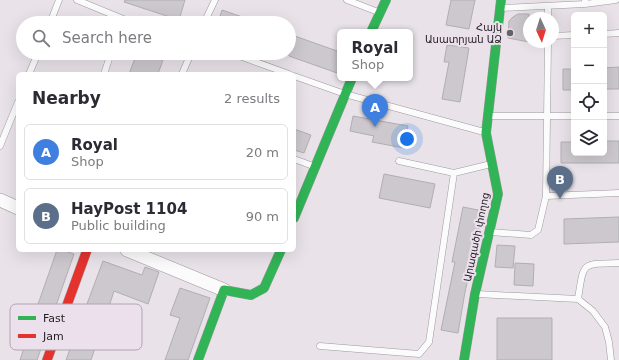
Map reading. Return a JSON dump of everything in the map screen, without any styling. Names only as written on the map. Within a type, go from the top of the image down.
[{"type":"street","points":[[372,29],[386,0]]},
{"type":"street","name":"Արագածի փողոց","points":[[464,360],[475,294],[498,194],[486,133],[500,4]]},
{"type":"street","points":[[296,213],[351,81]]},
{"type":"street","points":[[0,200],[16,207]]},
{"type":"street","points":[[67,304],[86,252]]},
{"type":"street","points":[[132,252],[224,290],[251,295],[264,288],[280,252]]},
{"type":"street","points":[[198,360],[224,290]]},
{"type":"street","points":[[47,360],[51,350]]},
{"type":"lane","points":[[53,16],[59,0]]},
{"type":"lane","points":[[77,0],[112,16]]},
{"type":"lane","points":[[207,16],[214,0]]},
{"type":"lane","points":[[347,0],[379,12]]},
{"type":"lane","points":[[500,4],[548,6],[616,0]]},
{"type":"lane","points":[[548,6],[548,12]]},
{"type":"lane","points":[[607,34],[619,33]]},
{"type":"lane","points":[[559,36],[571,35]]},
{"type":"lane","points":[[489,232],[530,235],[538,230],[546,196],[548,48]]},
{"type":"lane","points":[[30,72],[35,60]]},
{"type":"lane","points":[[105,72],[109,60]]},
{"type":"lane","points":[[183,72],[188,60]]},
{"type":"lane","points":[[250,60],[283,72]]},
{"type":"lane","points":[[296,77],[345,94],[486,133]]},
{"type":"lane","points":[[0,146],[16,107]]},
{"type":"lane","points":[[488,116],[571,116]]},
{"type":"lane","points":[[607,116],[619,116]]},
{"type":"lane","points":[[296,160],[315,167]]},
{"type":"lane","points":[[399,162],[454,173],[492,164]]},
{"type":"lane","points":[[320,346],[419,354],[429,342],[454,173]]},
{"type":"lane","points":[[546,196],[619,193]]},
{"type":"lane","points":[[578,299],[582,272],[586,267],[594,264],[619,263]]},
{"type":"lane","points":[[475,294],[578,299],[593,311],[604,327],[609,342],[611,360]]},
{"type":"building","points":[[125,0],[185,0],[180,16],[167,16],[124,2]]},
{"type":"building","points":[[451,0],[475,0],[469,29],[446,25]]},
{"type":"building","points":[[222,10],[239,16],[220,16]]},
{"type":"building","points":[[518,14],[523,14],[523,41],[508,38],[509,21]]},
{"type":"building","points":[[296,36],[337,51],[337,73],[296,58]]},
{"type":"building","points":[[447,45],[469,48],[460,102],[442,99],[449,62],[444,62]]},
{"type":"building","points":[[134,60],[163,60],[159,72],[130,72]]},
{"type":"building","points":[[619,67],[619,89],[607,89],[607,68]]},
{"type":"building","points":[[563,69],[571,69],[571,90],[563,90]]},
{"type":"building","points":[[353,116],[408,126],[404,148],[372,142],[374,136],[350,131]]},
{"type":"building","points":[[296,130],[311,135],[304,153],[296,151]]},
{"type":"building","points":[[607,141],[619,141],[619,163],[561,163],[561,142],[571,142],[571,156],[607,156]]},
{"type":"building","points":[[384,174],[435,184],[430,208],[379,198]]},
{"type":"building","points":[[463,207],[483,211],[465,292],[458,333],[441,330],[455,262],[452,262]]},
{"type":"building","points":[[619,217],[619,242],[564,244],[564,219]]},
{"type":"building","points":[[497,245],[515,246],[513,268],[495,267]]},
{"type":"building","points":[[56,252],[68,252],[74,254],[57,304],[38,304]]},
{"type":"building","points":[[103,261],[142,275],[145,267],[159,272],[148,304],[114,291],[110,304],[87,304]]},
{"type":"building","points":[[515,263],[534,264],[533,286],[514,285]]},
{"type":"building","points":[[180,288],[210,298],[188,360],[165,360],[180,318],[170,315]]},
{"type":"building","points":[[497,318],[552,318],[552,360],[497,360]]},
{"type":"building","points":[[22,350],[40,350],[37,360],[20,360]]},
{"type":"building","points":[[70,350],[94,350],[91,360],[66,360]]},
{"type":"traffic: fast","points":[[372,29],[386,0]]},
{"type":"traffic: fast","points":[[464,360],[475,294],[498,194],[486,133],[501,0]]},
{"type":"traffic: fast","points":[[296,213],[351,81]]},
{"type":"traffic: fast","points":[[198,360],[224,290],[251,295],[264,288],[280,252]]},
{"type":"traffic: jam","points":[[67,304],[86,252]]},
{"type":"traffic: jam","points":[[47,360],[51,350]]},
{"type":"place","name":"Հայկ Ասատրյան ԱՁ","points":[[510,33]]},
{"type":"place","name":"Royal","points":[[375,127]]},
{"type":"place","name":"HayPost 1104","points":[[560,199]]}]
